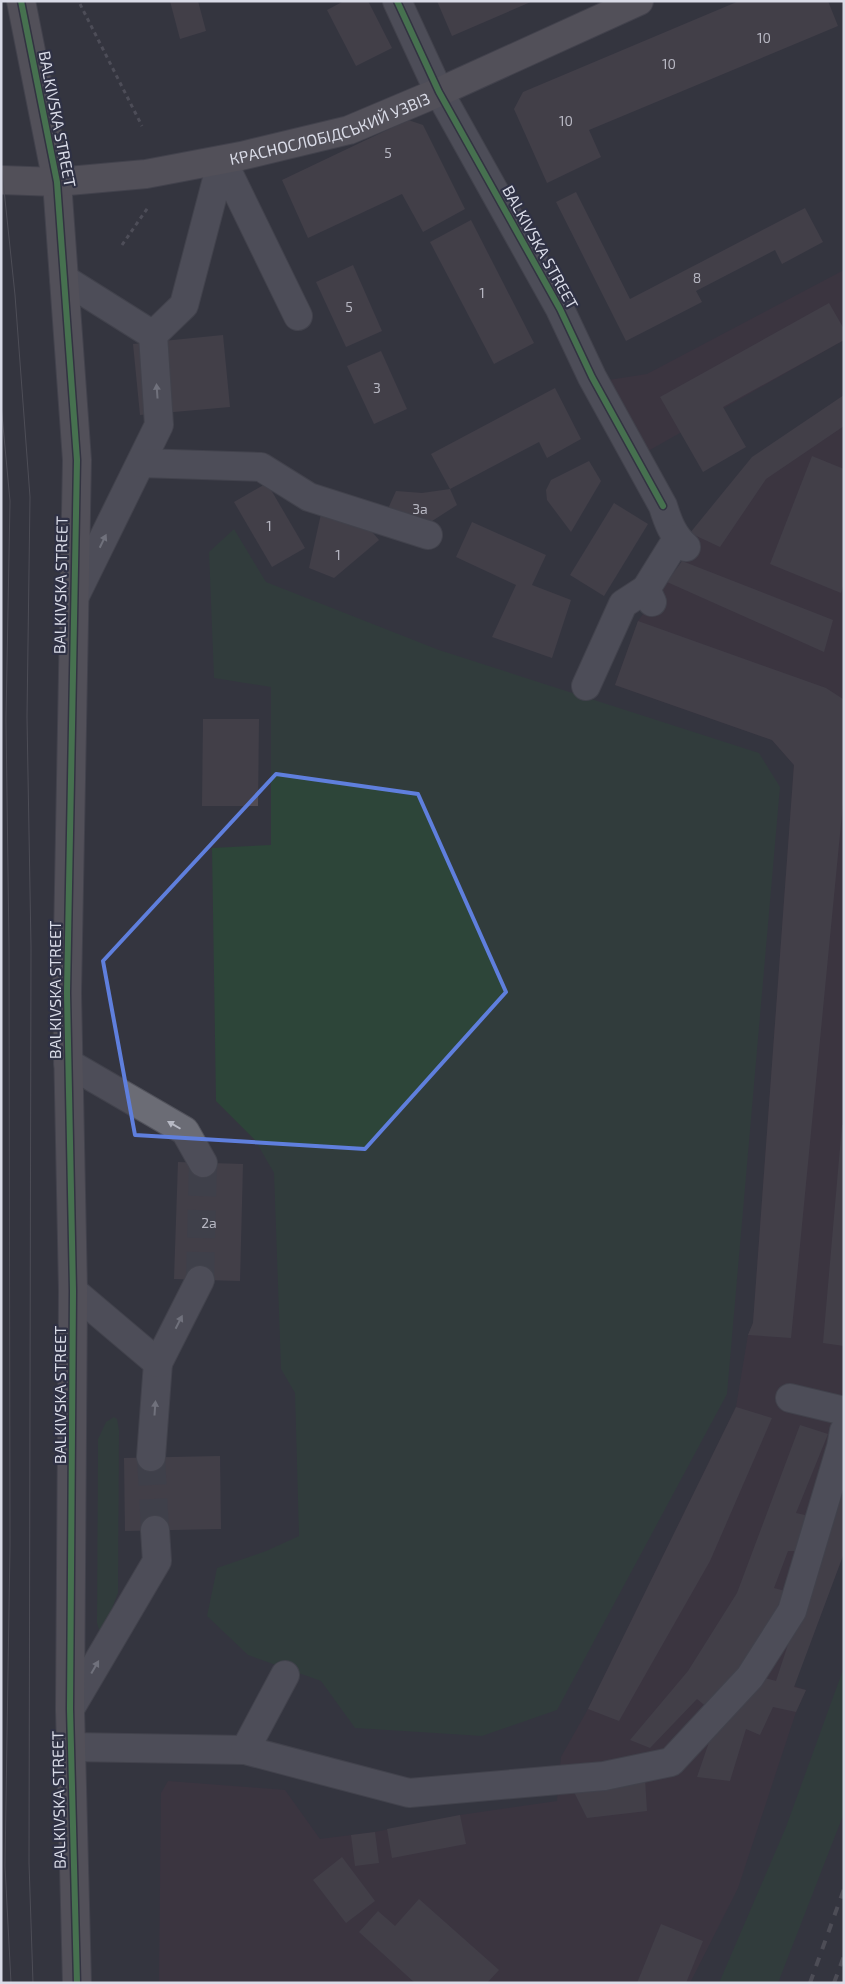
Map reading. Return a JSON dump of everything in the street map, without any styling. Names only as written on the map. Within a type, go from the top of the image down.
[{"type":"main road","name":"BALKIVSKA STREET","points":[[21,1],[57,182],[77,460],[67,993],[73,1291],[70,1709],[77,1983]]},
{"type":"main road","name":"КРАСНОСЛОБІДСЬКИЙ УЗВІЗ","points":[[1,180],[57,182],[146,174],[222,160],[349,130],[439,92],[638,1]]},
{"type":"street","name":"BALKIVSKA STREET","points":[[397,1],[439,92],[560,309],[592,377],[681,543],[649,596],[624,604],[586,686]]},
{"type":"street","points":[[222,160],[298,316]]},
{"type":"street","points":[[153,335],[184,305],[222,160]]},
{"type":"street","points":[[64,279],[153,335]]},
{"type":"street","points":[[74,600],[160,425],[153,335]]},
{"type":"street","points":[[141,463],[260,467],[309,497],[428,535]]},
{"type":"street","points":[[68,1063],[185,1131],[203,1163]]},
{"type":"street","points":[[151,1457],[158,1363],[200,1280]]},
{"type":"street","points":[[73,1291],[158,1363]]},
{"type":"street","points":[[790,1398],[844,1411]]},
{"type":"street","points":[[71,1747],[245,1750],[409,1793],[604,1776],[671,1762],[750,1677],[792,1611],[841,1447],[844,1431]]},
{"type":"street","points":[[70,1709],[157,1561],[155,1530]]},
{"type":"street","points":[[245,1750],[285,1675]]},
{"type":"path","points":[[80,4],[142,126]]},
{"type":"path","points":[[122,245],[149,206]]},
{"type":"highlighted area","points":[[276,774],[418,794],[506,992],[365,1149],[135,1135],[103,961]]},
{"type":"shaded area","points":[[844,270],[844,340],[641,455],[602,381],[647,374]]},
{"type":"shaded area","points":[[844,395],[844,1553],[794,1686],[806,1690],[796,1712],[738,1888],[690,1983],[159,1983],[161,1793],[168,1781],[285,1790],[320,1839],[375,1832],[460,1815],[557,1801],[561,1757],[588,1709],[736,1407],[748,1335],[753,1323],[794,765],[772,740],[615,685],[638,621],[682,561],[690,533]]},
{"type":"green space","points":[[234,529],[266,582],[439,650],[759,753],[780,787],[727,1394],[557,1710],[482,1736],[355,1728],[321,1681],[248,1655],[207,1616],[217,1568],[266,1551],[299,1536],[295,1393],[281,1369],[274,1173],[255,1140],[216,1101],[212,848],[271,845],[271,687],[214,678],[209,552]]},
{"type":"green space","points":[[114,1417],[117,1419],[119,1430],[118,1593],[104,1629],[100,1633],[97,1623],[98,1439],[106,1422]]},
{"type":"green space","points":[[844,1667],[844,1813],[778,1983],[719,1983],[786,1827]]},
{"type":"building","points":[[170,1],[198,1],[206,31],[180,39]]},
{"type":"building","points":[[344,1],[368,1],[392,48],[356,66],[327,10]]},
{"type":"building","points":[[437,1],[533,1],[452,36]]},
{"type":"building","points":[[739,1],[828,1],[838,26],[589,130],[601,157],[547,183],[514,109],[523,92]]},
{"type":"building","points":[[408,120],[423,125],[465,209],[423,232],[402,194],[308,238],[282,180]]},
{"type":"building","points":[[576,192],[630,299],[805,208],[823,242],[782,264],[775,250],[696,291],[702,302],[626,341],[556,202]]},
{"type":"building","points":[[471,220],[534,343],[494,364],[430,242]]},
{"type":"building","points":[[353,265],[382,331],[346,347],[316,282]]},
{"type":"building","points":[[829,303],[844,329],[844,340],[723,407],[746,447],[703,472],[660,397]]},
{"type":"building","points":[[223,335],[230,407],[140,415],[133,344]]},
{"type":"building","points":[[381,351],[407,409],[374,424],[347,366]]},
{"type":"building","points":[[555,388],[581,439],[547,458],[539,442],[450,489],[431,454]]},
{"type":"building","points":[[844,395],[844,426],[766,479],[720,547],[690,533],[752,457]]},
{"type":"building","points":[[812,456],[844,469],[844,583],[841,593],[770,564]]},
{"type":"building","points":[[589,461],[601,481],[571,532],[547,500],[546,490],[551,480]]},
{"type":"building","points":[[267,483],[305,548],[272,567],[234,502]]},
{"type":"building","points":[[450,489],[457,505],[429,523],[387,511],[396,491],[422,493]]},
{"type":"building","points":[[614,503],[648,524],[604,596],[570,575]]},
{"type":"building","points":[[321,514],[362,520],[379,540],[334,578],[309,568]]},
{"type":"building","points":[[472,522],[546,555],[532,585],[571,600],[552,658],[492,637],[516,585],[456,557]]},
{"type":"building","points":[[682,561],[833,620],[824,652],[667,582]]},
{"type":"building","points":[[638,621],[826,688],[843,699],[844,793],[791,1338],[748,1335],[753,1323],[794,765],[772,740],[615,685]]},
{"type":"building","points":[[203,719],[259,719],[258,806],[202,806]]},
{"type":"building","points":[[842,1125],[844,1125],[844,1346],[823,1343]]},
{"type":"building","points":[[178,1162],[243,1164],[240,1281],[174,1279]]},
{"type":"building","points":[[736,1407],[772,1418],[710,1561],[619,1721],[588,1709]]},
{"type":"building","points":[[800,1425],[828,1434],[796,1513],[809,1516],[796,1551],[788,1551],[774,1588],[785,1591],[752,1660],[708,1708],[697,1699],[650,1748],[630,1740],[688,1671],[737,1593]]},
{"type":"building","points":[[220,1456],[221,1529],[125,1531],[124,1458]]},
{"type":"building","points":[[844,1474],[844,1553],[794,1687],[806,1690],[796,1712],[773,1707],[760,1735],[746,1729],[730,1781],[697,1777],[717,1719],[735,1701],[747,1701],[757,1676],[776,1681]]},
{"type":"building","points":[[645,1779],[647,1811],[587,1818],[574,1792]]},
{"type":"building","points":[[460,1815],[466,1844],[392,1858],[387,1829]]},
{"type":"building","points":[[375,1832],[379,1863],[355,1866],[351,1835]]},
{"type":"building","points":[[342,1857],[375,1901],[346,1923],[313,1880]]},
{"type":"building","points":[[419,1899],[499,1970],[487,1983],[415,1983],[359,1932],[378,1911],[395,1926]]},
{"type":"building","points":[[661,1924],[703,1941],[686,1983],[637,1983]]},
{"type":"tunnel","points":[[200,1280],[203,1163]]},
{"type":"tunnel","points":[[151,1457],[155,1530]]},
{"type":"tram line","points":[[1,161],[15,295],[30,497],[27,717],[31,947],[29,1863],[33,1983]]},
{"type":"tram line","points":[[1,404],[10,501],[6,719],[9,947],[10,1545],[5,1866],[11,1983]]},
{"type":"railway","points":[[810,1983],[844,1889]]},
{"type":"railway","points":[[834,1983],[844,1956]]},
{"type":"cycle path","points":[[21,1],[57,182],[77,460],[67,993],[73,1291],[70,1709],[77,1983]]},
{"type":"cycle path","points":[[397,1],[439,92],[560,309],[592,377],[663,506]]}]
